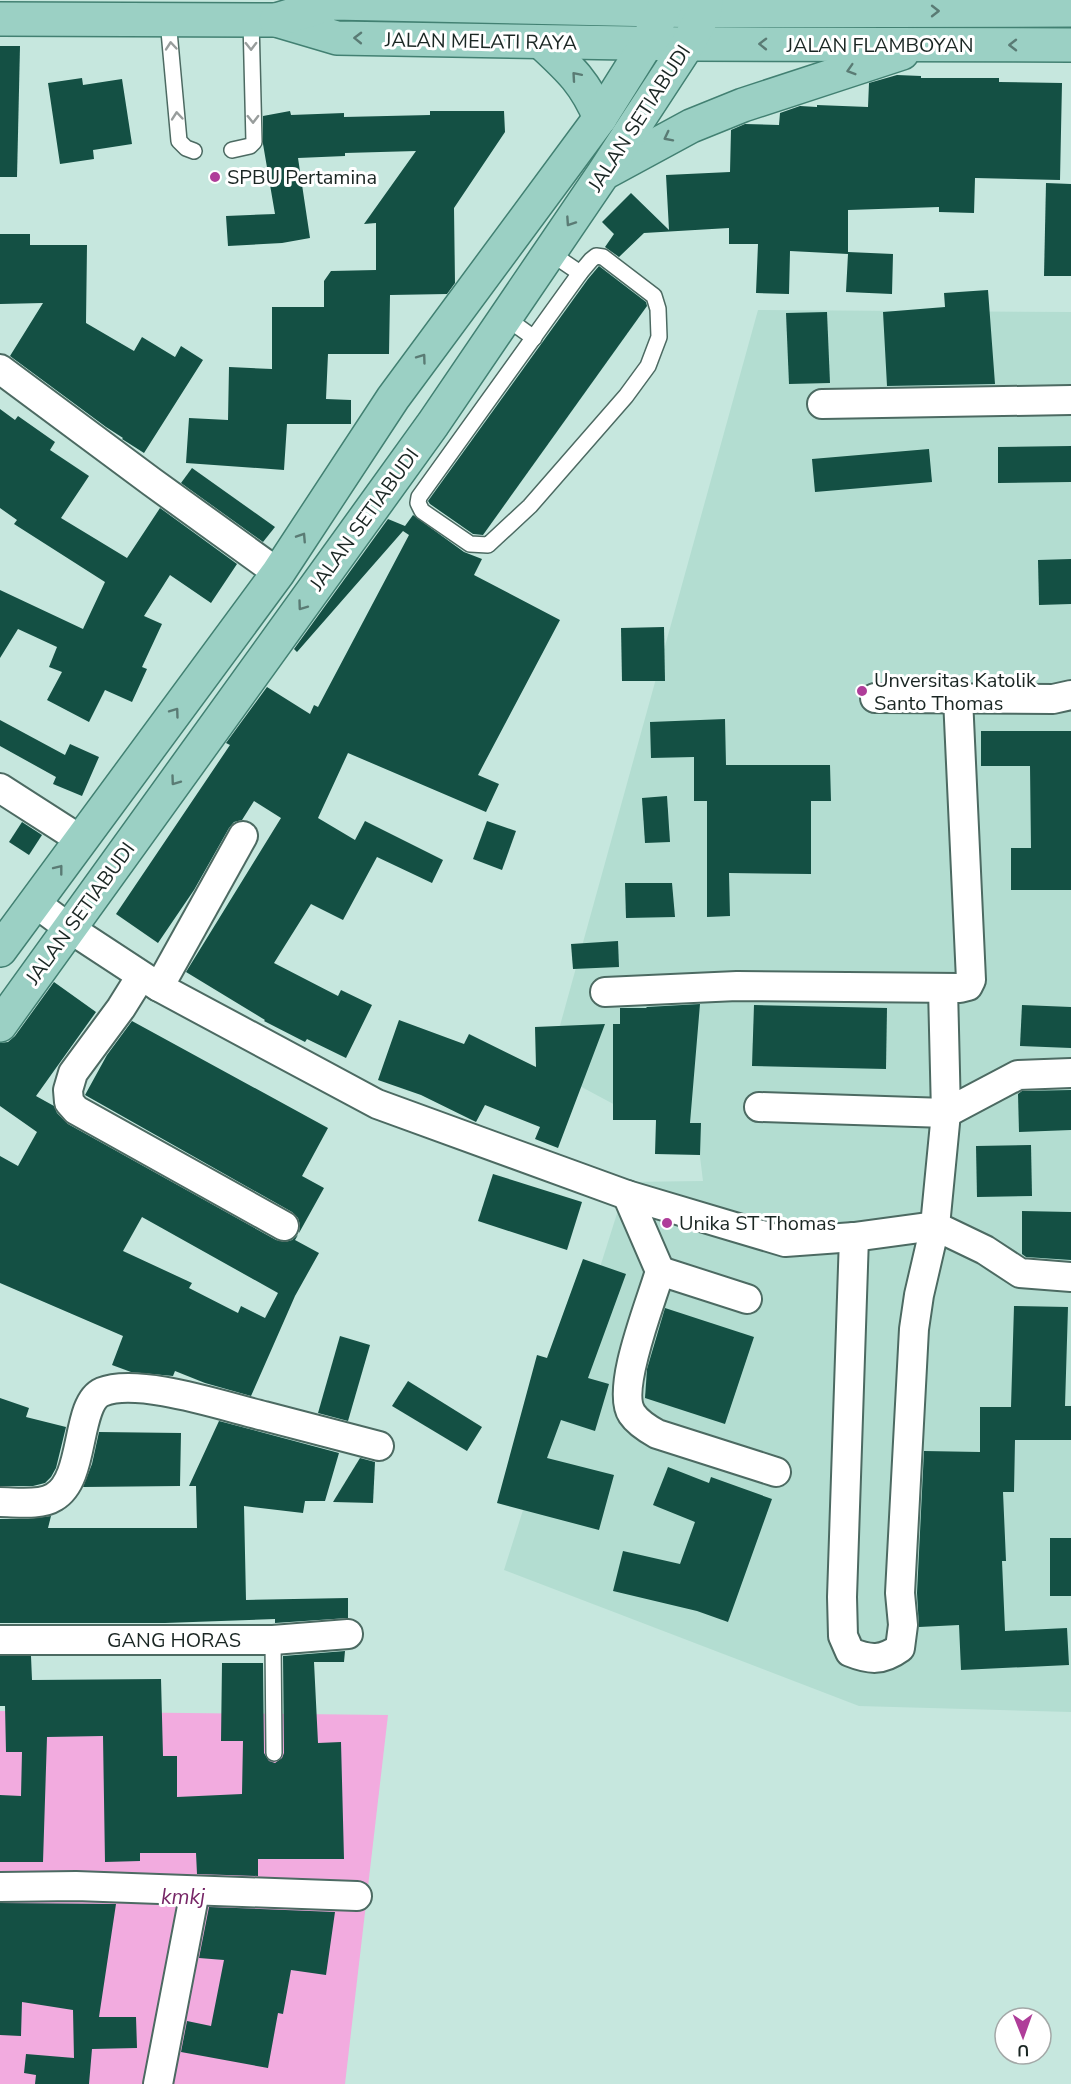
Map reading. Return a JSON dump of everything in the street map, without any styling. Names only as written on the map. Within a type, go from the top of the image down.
[{"type":"main road","name":"JALAN MELATI RAYA","points":[[0,19],[263,20],[333,3],[706,5]]},
{"type":"main road","name":"JALAN SETIABUDI","points":[[0,950],[278,573],[393,398],[600,118],[647,43],[664,4]]},
{"type":"main road","name":"JALAN SETIABUDI","points":[[0,1025],[69,928],[446,434],[505,317],[688,44],[706,5]]},
{"type":"main road","name":"JALAN FLAMBOYAN","points":[[706,5],[1019,5],[1071,10]]},
{"type":"main road","name":"JALAN MELATI RAYA","points":[[263,20],[336,38],[688,44]]},
{"type":"main road","points":[[541,42],[578,76],[591,96],[600,118]]},
{"type":"main road","name":"JALAN FLAMBOYAN","points":[[688,44],[1071,45]]},
{"type":"main road","points":[[603,174],[691,126],[743,105],[926,45]]},
{"type":"main road","points":[[393,398],[446,434]]},
{"type":"street","points":[[0,369],[278,573]]},
{"type":"street","points":[[822,404],[1071,400]]},
{"type":"street","points":[[875,698],[1053,699],[1071,695]]},
{"type":"street","points":[[605,992],[737,986],[943,988],[968,986],[971,980],[958,698]]},
{"type":"street","points":[[0,788],[81,840]]},
{"type":"street","points":[[243,836],[150,981],[121,1008],[73,1073],[68,1090],[69,1102],[76,1110],[284,1226]]},
{"type":"street","points":[[34,902],[150,981],[376,1104],[627,1196],[785,1242],[854,1237],[935,1226],[985,1250],[1020,1273],[1071,1277]]},
{"type":"street","points":[[854,1237],[843,1636],[850,1652],[866,1658],[887,1657],[900,1648],[903,1625],[900,1593],[914,1329],[919,1295],[935,1226],[946,1113],[943,988]]},
{"type":"street","points":[[759,1107],[946,1113],[1018,1075],[1071,1073]]},
{"type":"street","points":[[627,1196],[660,1271],[628,1371],[630,1413],[645,1427],[657,1434],[776,1472]]},
{"type":"street","points":[[660,1271],[747,1299]]},
{"type":"street","points":[[0,1503],[40,1501],[54,1498],[63,1490],[73,1470],[90,1405],[101,1393],[123,1389],[155,1390],[379,1446]]},
{"type":"street","name":"GANG HORAS","points":[[0,1640],[273,1640],[348,1635]]},
{"type":"street","points":[[0,1887],[76,1886],[357,1896]]},
{"type":"street","points":[[158,2084],[195,1891]]},
{"type":"lane","points":[[168,20],[179,141],[186,148],[194,151]]},
{"type":"lane","points":[[232,150],[249,146],[254,142],[263,20]]},
{"type":"lane","points":[[549,252],[580,273]]},
{"type":"lane","points":[[596,256],[603,257],[654,296],[658,309],[659,337],[648,366],[631,389],[530,506],[488,545],[470,544],[422,511],[419,507],[419,497],[446,434],[534,338],[580,273],[596,256]]},
{"type":"lane","points":[[505,317],[534,338]]},
{"type":"lane","points":[[273,1640],[274,1753]]},
{"type":"shaded area","name":"Unversitas Katolik Santo Thomas","points":[[758,310],[1071,312],[1071,1712],[859,1706],[504,1570],[627,1182],[703,1181],[697,1132],[632,1114],[548,1069]]},
{"type":"water","name":"kmkj","points":[[0,1711],[388,1715],[345,2084],[0,2084]]},
{"type":"building","points":[[0,46],[20,46],[17,177],[0,177]]},
{"type":"building","points":[[897,75],[921,76],[921,78],[999,78],[999,82],[1062,83],[1060,180],[975,178],[974,213],[939,212],[939,207],[848,210],[848,252],[893,254],[892,294],[846,292],[848,254],[790,251],[789,294],[756,293],[758,244],[729,244],[729,228],[644,233],[619,257],[605,247],[614,234],[602,222],[631,193],[669,230],[666,175],[730,172],[731,130],[745,124],[779,125],[780,113],[800,106],[868,107],[869,83]]},
{"type":"building","points":[[82,78],[83,85],[122,79],[132,144],[93,150],[94,159],[60,164],[48,83]]},
{"type":"building","points":[[290,111],[291,115],[344,113],[344,117],[430,115],[430,111],[504,111],[505,132],[454,208],[455,283],[447,294],[390,295],[389,354],[328,354],[326,399],[351,400],[351,424],[287,424],[284,470],[186,463],[189,418],[228,420],[229,367],[272,369],[272,307],[324,307],[324,281],[331,271],[376,270],[376,223],[364,224],[416,151],[345,153],[345,156],[298,158],[310,238],[282,243],[228,246],[226,216],[275,214],[263,144],[263,116]]},
{"type":"building","points":[[1046,183],[1071,184],[1071,276],[1044,276]]},
{"type":"building","points":[[0,234],[30,234],[30,245],[87,245],[86,323],[134,351],[142,337],[175,357],[181,346],[203,360],[144,453],[10,356],[43,303],[0,304]]},
{"type":"building","points":[[599,266],[646,302],[647,306],[483,535],[473,534],[428,501]]},
{"type":"building","points":[[988,290],[995,384],[887,386],[883,312],[945,307],[944,293]]},
{"type":"building","points":[[827,312],[830,383],[789,384],[786,313]]},
{"type":"building","points":[[0,409],[15,420],[18,416],[55,442],[50,450],[89,476],[61,518],[127,558],[160,508],[237,564],[211,603],[170,575],[144,616],[162,624],[142,667],[147,669],[132,702],[105,690],[89,722],[47,700],[62,672],[49,667],[57,647],[18,629],[0,658],[0,590],[83,629],[105,582],[14,524],[17,520],[0,508]]},
{"type":"building","points":[[1071,446],[1071,482],[998,483],[998,447]]},
{"type":"building","points":[[929,449],[932,482],[815,492],[812,459]]},
{"type":"building","points":[[192,468],[275,527],[263,542],[181,483]]},
{"type":"building","points":[[413,515],[464,552],[482,559],[474,575],[560,620],[478,775],[499,784],[486,812],[348,753],[318,818],[355,840],[365,821],[443,860],[432,883],[377,857],[343,920],[311,904],[274,963],[338,996],[341,990],[372,1005],[346,1058],[307,1039],[305,1042],[264,1021],[186,972],[281,818],[254,801],[242,820],[234,822],[229,828],[194,890],[158,943],[116,914],[230,745],[226,743],[267,687],[310,714],[314,705],[318,707],[409,535],[403,531],[297,652],[294,649],[388,519],[405,526]]},
{"type":"building","points":[[1071,559],[1071,604],[1039,605],[1038,560]]},
{"type":"building","points":[[664,627],[665,681],[622,681],[621,628]]},
{"type":"building","points":[[725,719],[726,765],[830,765],[831,801],[811,801],[811,874],[729,873],[730,916],[707,917],[707,801],[694,801],[694,757],[651,758],[650,722]]},
{"type":"building","points":[[0,720],[65,755],[70,744],[99,757],[82,796],[53,784],[56,777],[0,746]]},
{"type":"building","points":[[981,731],[1071,731],[1071,890],[1011,890],[1011,848],[1031,848],[1030,766],[981,766]]},
{"type":"building","points":[[667,796],[670,842],[645,843],[642,798]]},
{"type":"building","points":[[487,821],[516,831],[502,870],[473,859]]},
{"type":"building","points":[[22,822],[42,835],[29,855],[9,842]]},
{"type":"building","points":[[625,883],[672,883],[675,917],[626,918]]},
{"type":"building","points":[[618,941],[619,967],[573,969],[571,944]]},
{"type":"building","points":[[54,982],[96,1012],[36,1096],[54,1106],[57,1113],[68,1124],[276,1240],[285,1242],[298,1235],[295,1240],[319,1253],[295,1296],[251,1396],[205,1383],[175,1371],[173,1376],[131,1372],[112,1365],[123,1336],[0,1283],[0,1156],[18,1166],[37,1132],[0,1106],[0,1043],[8,1042],[15,1036]],"holes":[[[142,1217],[278,1293],[265,1318],[241,1306],[238,1313],[189,1288],[192,1283],[123,1251]]]},
{"type":"building","points":[[700,1004],[690,1123],[701,1123],[700,1155],[655,1154],[656,1120],[613,1120],[613,1024],[620,1024],[620,1008]]},
{"type":"building","points":[[754,1005],[887,1008],[886,1069],[752,1066]]},
{"type":"building","points":[[1022,1005],[1071,1007],[1071,1048],[1020,1046]]},
{"type":"building","points":[[399,1020],[464,1044],[469,1034],[536,1067],[535,1027],[605,1024],[558,1148],[535,1139],[540,1127],[485,1105],[476,1122],[421,1095],[378,1080]]},
{"type":"building","points":[[132,1021],[328,1128],[302,1176],[324,1188],[299,1233],[298,1218],[292,1212],[85,1095],[107,1055]]},
{"type":"building","points":[[1071,1090],[1071,1130],[1019,1132],[1018,1094],[1022,1091]]},
{"type":"building","points":[[1031,1145],[1032,1196],[977,1197],[976,1146]]},
{"type":"building","points":[[493,1174],[582,1202],[567,1250],[478,1221]]},
{"type":"building","points":[[1022,1211],[1071,1212],[1071,1260],[1026,1257],[1022,1254]]},
{"type":"building","points":[[583,1259],[626,1274],[588,1378],[609,1384],[595,1431],[561,1420],[547,1458],[614,1475],[599,1530],[497,1503],[537,1355],[547,1358]]},
{"type":"building","points":[[1014,1306],[1068,1307],[1065,1406],[1071,1406],[1071,1440],[1015,1440],[1014,1492],[1003,1492],[1006,1561],[1002,1561],[1005,1631],[1067,1628],[1069,1665],[961,1670],[959,1625],[919,1627],[917,1593],[924,1451],[980,1452],[980,1407],[1011,1407]]},
{"type":"building","points":[[665,1308],[754,1337],[725,1424],[645,1398],[647,1369]]},
{"type":"building","points":[[340,1336],[370,1345],[348,1421],[318,1413]]},
{"type":"building","points":[[408,1381],[482,1427],[467,1451],[392,1406]]},
{"type":"building","points":[[0,1398],[29,1408],[26,1417],[66,1427],[56,1468],[45,1483],[33,1486],[0,1486]]},
{"type":"building","points":[[219,1421],[339,1453],[325,1501],[305,1501],[303,1513],[244,1506],[246,1600],[348,1598],[348,1618],[275,1623],[275,1619],[165,1623],[0,1623],[0,1519],[51,1516],[48,1528],[197,1528],[196,1486],[189,1486]]},
{"type":"building","points":[[99,1432],[181,1433],[180,1486],[83,1487],[92,1464]]},
{"type":"building","points":[[360,1458],[375,1462],[373,1503],[333,1502]]},
{"type":"building","points":[[668,1467],[709,1483],[711,1477],[772,1499],[728,1622],[697,1611],[613,1591],[623,1551],[680,1564],[695,1522],[653,1505]]},
{"type":"building","points":[[1050,1538],[1071,1538],[1071,1596],[1050,1596]]},
{"type":"building","points":[[345,1651],[344,1662],[314,1662],[318,1743],[341,1742],[344,1859],[258,1859],[258,1876],[197,1874],[196,1853],[140,1853],[140,1861],[105,1862],[103,1736],[47,1737],[43,1862],[0,1862],[0,1795],[21,1796],[22,1752],[6,1752],[5,1706],[0,1706],[0,1656],[31,1656],[32,1680],[161,1679],[163,1756],[177,1756],[177,1797],[242,1794],[243,1741],[221,1741],[222,1663],[263,1663],[264,1753],[269,1761],[275,1763],[282,1758],[284,1753],[283,1656]]},
{"type":"building","points":[[0,1903],[116,1904],[99,2017],[136,2017],[137,2048],[92,2049],[89,2084],[35,2084],[36,2075],[24,2073],[26,2054],[74,2058],[73,2010],[22,2002],[21,2036],[0,2035]]},
{"type":"building","points":[[209,1907],[335,1912],[326,1975],[291,1970],[283,2014],[278,2013],[268,2068],[181,2052],[187,2021],[211,2026],[224,1960],[199,1958]]},
{"type":"place","name":"SPBU Pertamina","points":[[215,177]]},
{"type":"place","name":"Unversitas Katolik Santo Thomas","points":[[862,691]]},
{"type":"place","name":"Unika ST Thomas","points":[[667,1223]]}]
